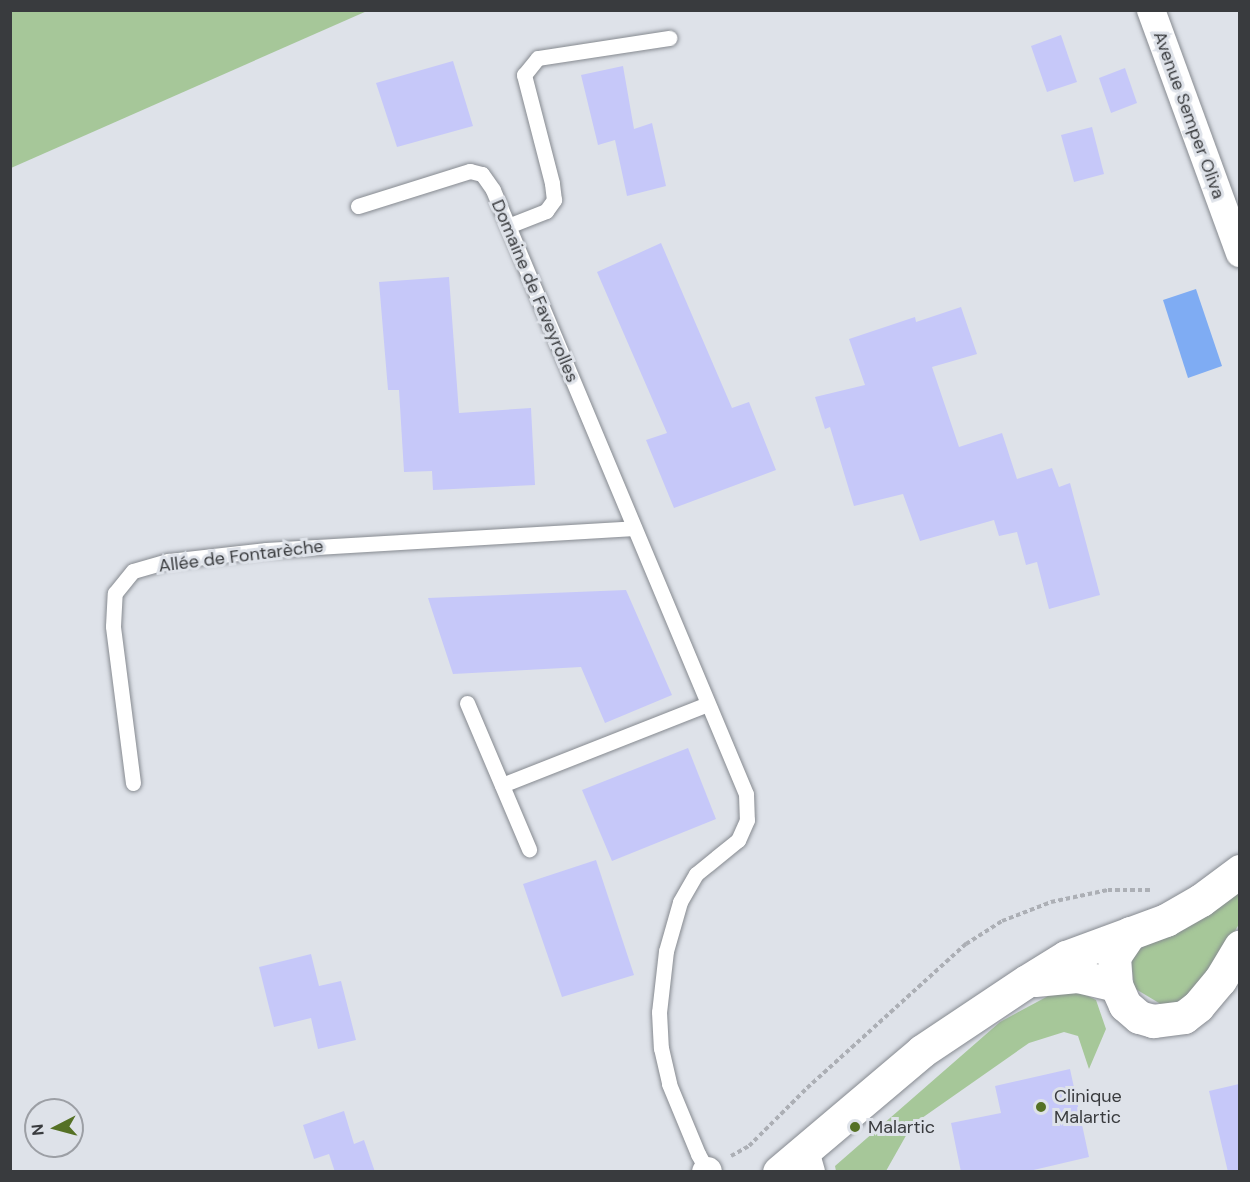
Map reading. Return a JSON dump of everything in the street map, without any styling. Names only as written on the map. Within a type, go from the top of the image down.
[{"type":"street","name":"Avenue Semper Oliva","points":[[1150,10],[1239,253]]},
{"type":"street","points":[[779,1172],[808,1161],[922,1052],[1027,981],[1066,957],[1175,915],[1201,900],[1239,871]]},
{"type":"street","points":[[1130,933],[1114,957],[1116,985],[1125,1005],[1138,1017],[1153,1021],[1184,1017],[1198,1006],[1220,980],[1239,947]]},
{"type":"street","points":[[1027,981],[1077,976],[1116,985]]},
{"type":"lane","points":[[508,226],[546,211],[554,200],[552,183],[524,75],[538,58],[669,38]]},
{"type":"lane","name":"Domaine de Faveyrolles","points":[[358,206],[470,171],[482,174],[493,190],[746,794],[747,820],[738,840],[696,874],[680,902],[666,951],[659,1012],[662,1048],[669,1084],[707,1171]]},
{"type":"lane","name":"Allée de Fontarèche","points":[[133,783],[112,626],[115,593],[132,571],[180,560],[388,541],[634,528]]},
{"type":"lane","points":[[467,703],[529,849]]},
{"type":"lane","points":[[502,785],[708,704]]},
{"type":"path","points":[[707,1171],[749,1146],[807,1088],[966,944],[1002,921],[1022,913],[1087,892],[1107,890]]},
{"type":"green space","points":[[11,10],[367,10],[367,11],[11,168]]},
{"type":"green space","points":[[1239,882],[1239,924],[1219,959],[1189,998],[1164,1006],[1134,988],[1131,956],[1142,944]]},
{"type":"green space","points":[[1080,992],[1096,1000],[1106,1029],[1089,1069],[1078,1036],[1064,1032],[1029,1043],[912,1125],[886,1171],[836,1171],[835,1166],[1000,1022],[1050,995]]},
{"type":"water","points":[[1196,289],[1222,366],[1188,378],[1163,300]]},
{"type":"building","points":[[1061,35],[1077,82],[1047,92],[1031,46]]},
{"type":"building","points":[[453,61],[473,126],[397,147],[376,83]]},
{"type":"building","points":[[623,66],[634,129],[652,123],[666,186],[627,196],[615,140],[598,145],[581,75]]},
{"type":"building","points":[[1125,68],[1137,103],[1111,113],[1099,78]]},
{"type":"building","points":[[1092,127],[1104,174],[1074,182],[1061,135]]},
{"type":"building","points":[[661,243],[732,408],[749,402],[776,470],[674,508],[646,440],[667,433],[597,272]]},
{"type":"building","points":[[449,277],[459,413],[531,408],[535,485],[433,490],[432,471],[404,472],[399,390],[388,390],[379,282]]},
{"type":"building","points":[[961,307],[977,354],[932,367],[959,447],[1002,433],[1017,479],[1052,468],[1059,487],[1070,483],[1100,595],[1049,609],[1037,562],[1026,565],[1017,532],[999,536],[994,520],[920,541],[903,494],[854,506],[830,427],[825,429],[815,397],[865,385],[849,339],[915,317],[916,322]]},
{"type":"building","points":[[626,590],[672,695],[605,723],[581,667],[453,674],[428,598]]},
{"type":"building","points":[[688,748],[716,819],[612,861],[582,790]]},
{"type":"building","points":[[596,860],[634,975],[562,997],[523,884]]},
{"type":"building","points":[[311,954],[319,986],[341,981],[356,1040],[318,1049],[311,1018],[274,1027],[259,967]]},
{"type":"building","points":[[1070,1069],[1089,1157],[1025,1172],[961,1172],[951,1123],[1001,1113],[995,1086]]},
{"type":"building","points":[[1239,1084],[1239,1172],[1228,1172],[1209,1091]]},
{"type":"building","points":[[344,1111],[354,1144],[364,1140],[375,1172],[335,1172],[329,1154],[314,1159],[303,1125]]},
{"type":"place","name":"Clinique Malartic","points":[[1041,1107]]},
{"type":"place","name":"Malartic","points":[[855,1127]]}]
